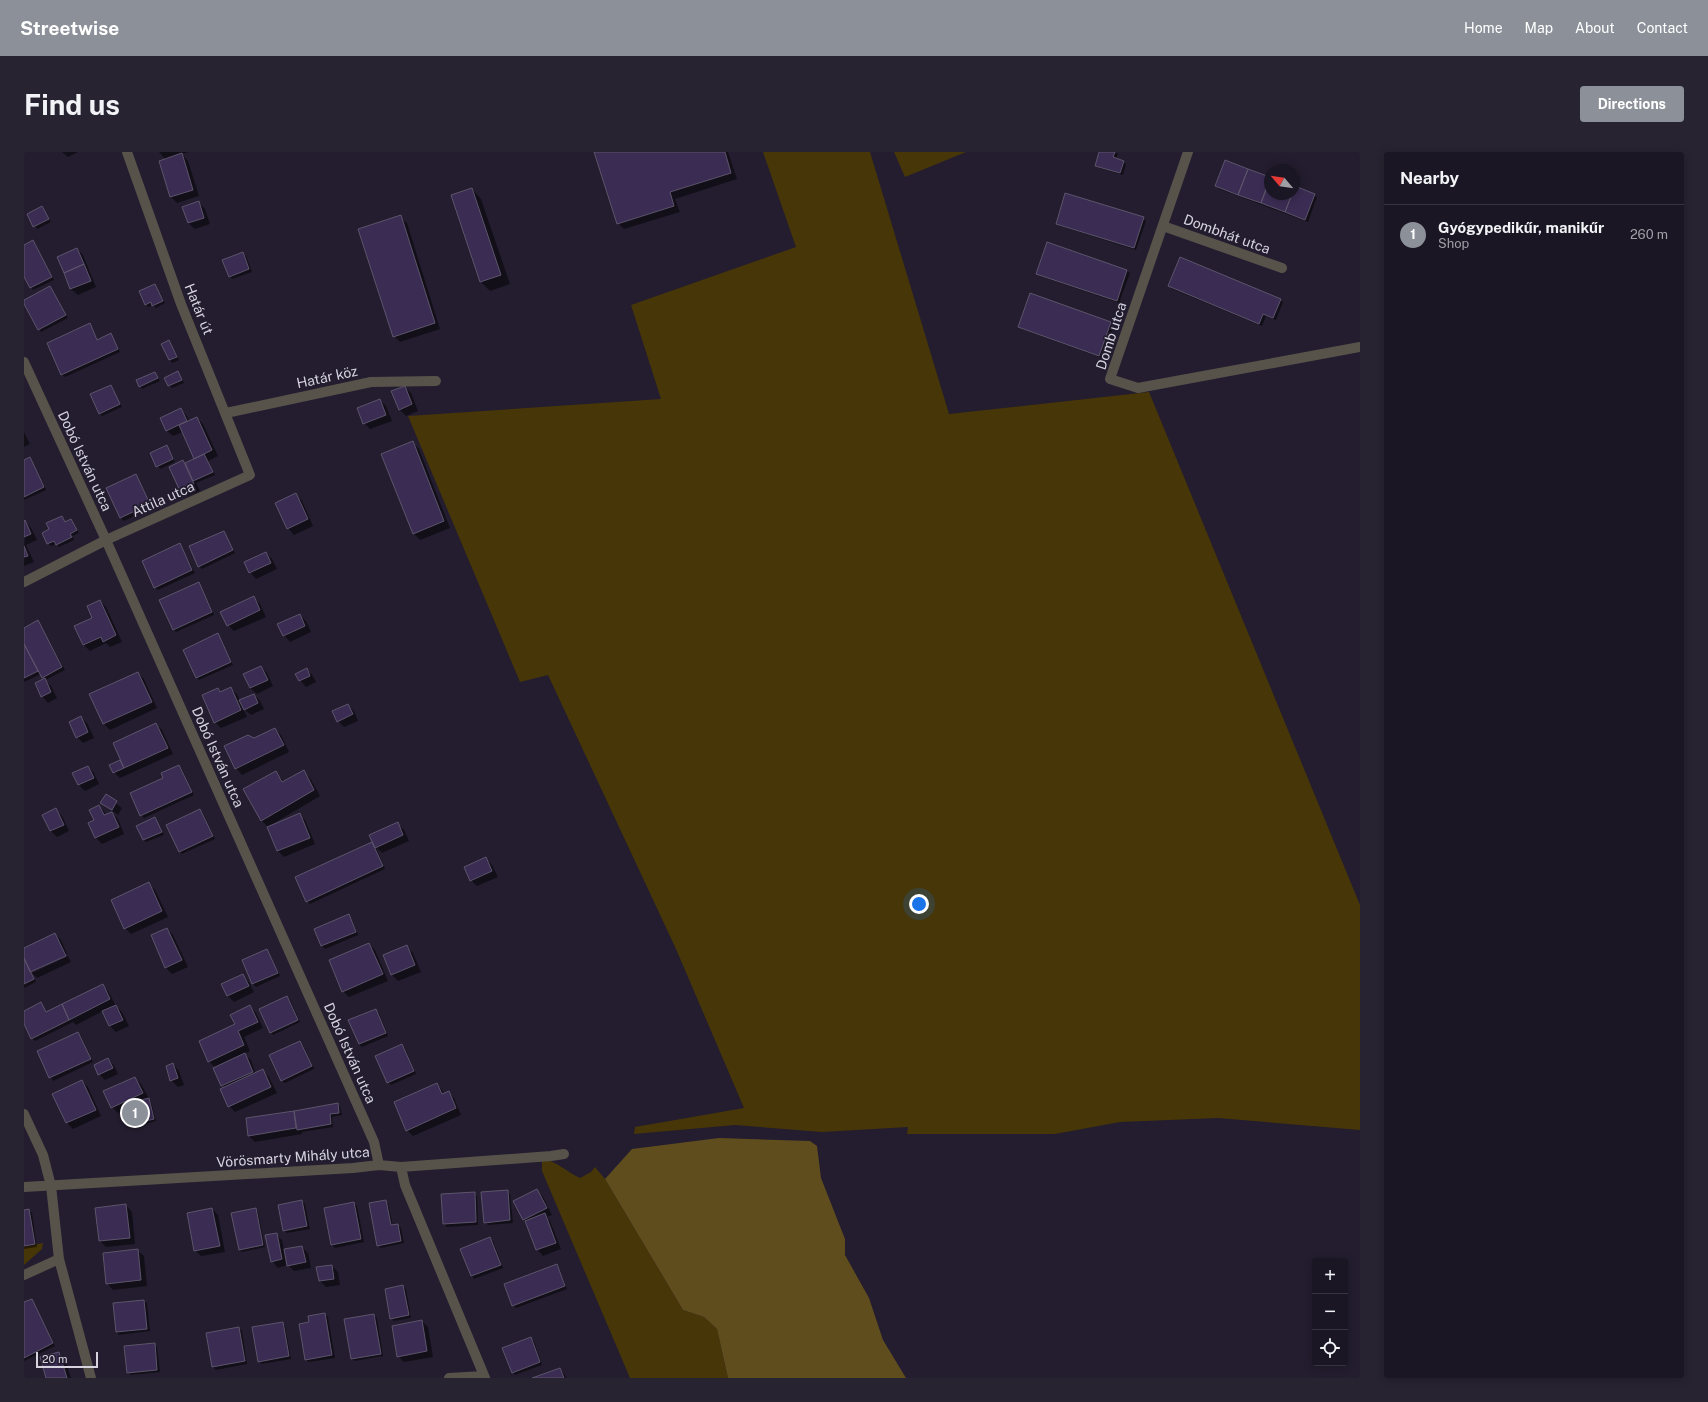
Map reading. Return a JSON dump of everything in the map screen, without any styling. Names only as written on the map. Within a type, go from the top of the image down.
[{"type":"street","name":"Határ út","points":[[127,152],[181,304],[250,475]]},
{"type":"street","name":"Domb utca","points":[[1188,152],[1110,380],[1138,388],[1360,347]]},
{"type":"street","name":"Dombhát utca","points":[[1163,226],[1282,268]]},
{"type":"street","name":"Dobó István utca","points":[[24,362],[106,540],[374,1142],[379,1165]]},
{"type":"street","name":"Határ köz","points":[[226,413],[371,382],[436,381]]},
{"type":"street","name":"Attila utca","points":[[24,582],[106,540],[250,475]]},
{"type":"street","points":[[24,1114],[43,1155],[51,1186],[59,1259],[90,1378]]},
{"type":"street","name":"Vörösmarty Mihály utca","points":[[24,1187],[354,1168],[379,1165],[401,1167],[564,1154]]},
{"type":"street","points":[[401,1167],[405,1185],[485,1377],[449,1378]]},
{"type":"street","points":[[24,1275],[59,1259]]},
{"type":"shaded area","points":[[763,152],[870,152],[949,414],[1149,392],[1360,905],[1360,1130],[1218,1118],[1120,1122],[1055,1134],[907,1134],[908,1127],[822,1132],[735,1125],[634,1134],[635,1127],[744,1108],[676,949],[548,675],[520,682],[408,416],[661,399],[631,305],[796,247]]},
{"type":"shaded area","points":[[894,152],[966,152],[905,177]]},
{"type":"shaded area","points":[[719,1138],[810,1141],[817,1146],[821,1178],[845,1239],[845,1255],[869,1298],[883,1340],[906,1378],[728,1378],[717,1329],[704,1317],[683,1310],[605,1179],[632,1149]]},
{"type":"shaded area","points":[[542,1159],[551,1161],[580,1178],[591,1172],[595,1167],[605,1179],[683,1310],[704,1317],[717,1329],[728,1378],[630,1378],[542,1171]]},
{"type":"shaded area","points":[[43,1243],[42,1249],[24,1265],[24,1247]]},
{"type":"building","points":[[594,152],[725,152],[731,173],[670,192],[674,206],[617,224]]},
{"type":"building","points":[[1099,152],[1115,152],[1113,157],[1124,161],[1120,173],[1095,166]]},
{"type":"building","points":[[182,153],[193,190],[170,197],[159,161]]},
{"type":"building","points":[[1225,160],[1248,169],[1238,195],[1215,186]]},
{"type":"building","points":[[1248,169],[1264,175],[1264,194],[1261,203],[1238,195]]},
{"type":"building","points":[[472,188],[501,275],[480,282],[451,195]]},
{"type":"building","points":[[1300,188],[1315,194],[1305,220],[1285,212],[1290,200],[1300,200]]},
{"type":"building","points":[[1065,193],[1144,217],[1134,248],[1056,224]]},
{"type":"building","points":[[1264,195],[1264,200],[1290,200],[1285,212],[1261,203]]},
{"type":"building","points":[[199,201],[204,218],[188,223],[182,207]]},
{"type":"building","points":[[42,206],[49,219],[33,227],[27,214]]},
{"type":"building","points":[[401,215],[435,323],[393,337],[358,229]]},
{"type":"building","points":[[33,240],[52,277],[30,288],[24,277],[24,245]]},
{"type":"building","points":[[1047,242],[1127,270],[1117,301],[1036,274]]},
{"type":"building","points":[[77,248],[84,264],[64,273],[57,257]]},
{"type":"building","points":[[243,252],[249,269],[229,277],[222,260]]},
{"type":"building","points":[[1180,257],[1281,299],[1273,318],[1263,314],[1259,324],[1168,286]]},
{"type":"building","points":[[84,264],[91,281],[70,289],[64,273]]},
{"type":"building","points":[[155,284],[163,301],[152,306],[151,302],[145,305],[139,291]]},
{"type":"building","points":[[50,286],[66,315],[38,330],[24,304],[24,300]]},
{"type":"building","points":[[1030,293],[1111,322],[1099,356],[1018,327]]},
{"type":"building","points":[[90,323],[97,340],[111,333],[118,349],[61,375],[47,343]]},
{"type":"building","points":[[169,340],[177,357],[169,360],[161,344]]},
{"type":"building","points":[[178,371],[182,380],[168,386],[164,378]]},
{"type":"building","points":[[155,372],[158,378],[139,387],[136,380]]},
{"type":"building","points":[[111,385],[120,404],[99,414],[90,394]]},
{"type":"building","points":[[405,386],[412,404],[399,410],[391,391]]},
{"type":"building","points":[[380,399],[386,415],[363,424],[357,408]]},
{"type":"building","points":[[181,408],[187,421],[166,431],[160,418]]},
{"type":"building","points":[[197,417],[212,450],[194,459],[179,425]]},
{"type":"building","points":[[413,441],[444,521],[413,534],[381,454]]},
{"type":"building","points":[[167,445],[173,459],[156,467],[150,453]]},
{"type":"building","points":[[204,454],[213,472],[193,481],[185,463]]},
{"type":"building","points":[[30,457],[44,487],[24,497],[24,460]]},
{"type":"building","points":[[183,460],[194,484],[180,491],[169,467]]},
{"type":"building","points":[[136,474],[150,504],[120,518],[106,488]]},
{"type":"building","points":[[296,493],[308,519],[287,529],[275,503]]},
{"type":"building","points":[[62,516],[65,522],[71,519],[77,530],[70,534],[72,537],[56,545],[54,541],[47,544],[42,533],[49,529],[46,523]]},
{"type":"building","points":[[25,520],[31,534],[24,537],[24,521]]},
{"type":"building","points":[[224,531],[233,550],[198,567],[189,546]]},
{"type":"building","points":[[180,543],[192,570],[154,588],[142,561]]},
{"type":"building","points":[[24,546],[28,556],[24,557]]},
{"type":"building","points":[[266,552],[271,563],[249,573],[244,562]]},
{"type":"building","points":[[199,582],[212,612],[173,630],[159,600]]},
{"type":"building","points":[[254,596],[260,610],[227,626],[220,612]]},
{"type":"building","points":[[100,600],[116,635],[103,642],[101,637],[83,645],[74,626],[92,618],[87,606]]},
{"type":"building","points":[[300,614],[305,626],[283,636],[277,624]]},
{"type":"building","points":[[38,620],[62,667],[42,678],[24,644],[24,628]]},
{"type":"building","points":[[218,633],[231,662],[196,678],[183,650]]},
{"type":"building","points":[[24,644],[38,671],[24,678]]},
{"type":"building","points":[[261,666],[268,680],[250,688],[243,674]]},
{"type":"building","points":[[307,668],[310,676],[299,681],[295,674]]},
{"type":"building","points":[[138,672],[152,702],[103,724],[89,694]]},
{"type":"building","points":[[45,678],[51,692],[41,697],[35,683]]},
{"type":"building","points":[[231,687],[241,710],[214,723],[202,695],[218,688],[220,692]]},
{"type":"building","points":[[254,694],[258,703],[244,710],[239,700]]},
{"type":"building","points":[[348,704],[353,714],[337,722],[332,711]]},
{"type":"building","points":[[81,716],[88,732],[76,738],[69,722]]},
{"type":"building","points":[[156,723],[168,748],[124,768],[113,743]]},
{"type":"building","points":[[275,728],[284,745],[235,769],[224,746],[248,735],[254,738]]},
{"type":"building","points":[[120,760],[124,768],[113,773],[109,765]]},
{"type":"building","points":[[179,765],[192,792],[140,816],[130,793],[163,778],[161,773]]},
{"type":"building","points":[[88,766],[94,778],[78,785],[72,773]]},
{"type":"building","points":[[304,770],[314,790],[261,821],[243,789],[276,771],[282,782]]},
{"type":"building","points":[[106,794],[117,801],[112,810],[100,803]]},
{"type":"building","points":[[99,805],[104,815],[112,812],[119,827],[95,838],[88,823],[94,820],[89,810]]},
{"type":"building","points":[[56,808],[64,825],[50,831],[42,815]]},
{"type":"building","points":[[200,809],[213,836],[179,852],[166,825]]},
{"type":"building","points":[[300,813],[310,838],[277,851],[267,827]]},
{"type":"building","points":[[155,817],[162,832],[143,840],[136,826]]},
{"type":"building","points":[[398,822],[403,835],[375,848],[369,835]]},
{"type":"building","points":[[372,842],[383,866],[306,902],[295,877]]},
{"type":"building","points":[[486,857],[492,871],[470,881],[464,867]]},
{"type":"building","points":[[149,882],[162,911],[124,929],[111,900]]},
{"type":"building","points":[[349,914],[356,932],[321,946],[314,929]]},
{"type":"building","points":[[167,928],[182,960],[165,968],[151,935]]},
{"type":"building","points":[[55,933],[66,956],[30,972],[24,958],[24,948]]},
{"type":"building","points":[[369,943],[383,974],[342,992],[329,960]]},
{"type":"building","points":[[407,945],[415,965],[391,975],[383,955]]},
{"type":"building","points":[[267,949],[278,973],[252,984],[242,960]]},
{"type":"building","points":[[24,958],[34,979],[24,984]]},
{"type":"building","points":[[243,974],[249,986],[227,996],[221,984]]},
{"type":"building","points":[[103,984],[110,999],[69,1020],[62,1004]]},
{"type":"building","points":[[287,996],[298,1020],[270,1033],[259,1009]]},
{"type":"building","points":[[41,1002],[46,1012],[62,1004],[69,1020],[31,1039],[24,1024],[24,1011]]},
{"type":"building","points":[[116,1005],[123,1020],[109,1026],[102,1011]]},
{"type":"building","points":[[250,1005],[258,1022],[238,1031],[244,1045],[208,1062],[199,1041],[235,1024],[230,1015]]},
{"type":"building","points":[[376,1009],[386,1033],[359,1044],[348,1020]]},
{"type":"building","points":[[78,1032],[91,1059],[49,1078],[37,1051]]},
{"type":"building","points":[[300,1041],[312,1066],[281,1081],[269,1055]]},
{"type":"building","points":[[402,1044],[414,1071],[387,1083],[375,1056]]},
{"type":"building","points":[[245,1053],[253,1072],[221,1086],[213,1068]]},
{"type":"building","points":[[108,1058],[113,1068],[98,1075],[94,1065]]},
{"type":"building","points":[[173,1063],[178,1078],[170,1081],[166,1066]]},
{"type":"building","points":[[263,1069],[271,1087],[228,1107],[220,1089]]},
{"type":"building","points":[[135,1077],[143,1093],[111,1108],[103,1091]]},
{"type":"building","points":[[82,1080],[96,1110],[66,1123],[52,1094]]},
{"type":"building","points":[[437,1083],[442,1094],[449,1091],[456,1108],[406,1131],[394,1102]]},
{"type":"building","points":[[149,1098],[154,1119],[138,1123],[137,1119],[131,1121],[127,1107],[134,1106],[133,1102]]},
{"type":"building","points":[[338,1103],[339,1113],[330,1114],[331,1124],[297,1130],[294,1111]]},
{"type":"building","points":[[294,1111],[296,1128],[248,1136],[246,1118]]},
{"type":"building","points":[[537,1189],[547,1208],[523,1220],[513,1201]]},
{"type":"building","points":[[508,1190],[510,1220],[484,1223],[481,1192]]},
{"type":"building","points":[[475,1192],[476,1222],[443,1224],[441,1194]]},
{"type":"building","points":[[302,1200],[307,1226],[283,1231],[278,1205]]},
{"type":"building","points":[[386,1200],[391,1225],[398,1224],[401,1241],[377,1246],[369,1203]]},
{"type":"building","points":[[354,1202],[361,1239],[331,1245],[324,1208]]},
{"type":"building","points":[[126,1204],[130,1238],[99,1241],[95,1208]]},
{"type":"building","points":[[212,1208],[220,1246],[194,1251],[187,1213]]},
{"type":"building","points":[[256,1208],[263,1245],[239,1250],[231,1213]]},
{"type":"building","points":[[29,1209],[35,1244],[24,1246],[24,1210]]},
{"type":"building","points":[[545,1213],[556,1243],[536,1250],[525,1221]]},
{"type":"building","points":[[277,1233],[282,1259],[271,1262],[265,1235]]},
{"type":"building","points":[[490,1237],[501,1265],[471,1276],[460,1249]]},
{"type":"building","points":[[302,1246],[306,1262],[287,1266],[284,1249]]},
{"type":"building","points":[[138,1249],[141,1280],[106,1284],[103,1253]]},
{"type":"building","points":[[557,1264],[565,1286],[512,1306],[504,1284]]},
{"type":"building","points":[[332,1265],[334,1279],[319,1281],[316,1267]]},
{"type":"building","points":[[403,1285],[409,1315],[390,1319],[385,1289]]},
{"type":"building","points":[[32,1299],[53,1343],[24,1358],[24,1302]]},
{"type":"building","points":[[144,1300],[147,1329],[116,1332],[113,1303]]},
{"type":"building","points":[[325,1313],[332,1355],[305,1360],[299,1324],[309,1322],[308,1316]]},
{"type":"building","points":[[374,1314],[381,1354],[351,1359],[344,1319]]},
{"type":"building","points":[[422,1320],[427,1351],[397,1357],[392,1326]]},
{"type":"building","points":[[283,1322],[289,1356],[258,1362],[252,1327]]},
{"type":"building","points":[[239,1327],[245,1361],[212,1367],[206,1333]]},
{"type":"building","points":[[531,1337],[540,1362],[512,1373],[502,1348]]},
{"type":"building","points":[[155,1343],[157,1370],[127,1373],[124,1346]]},
{"type":"building","points":[[59,1352],[67,1378],[46,1378],[40,1357]]},
{"type":"building","points":[[560,1368],[564,1378],[532,1378]]},
{"type":"place","name":"Gyógypedikűr, manikűr","points":[[135,1113]]}]
